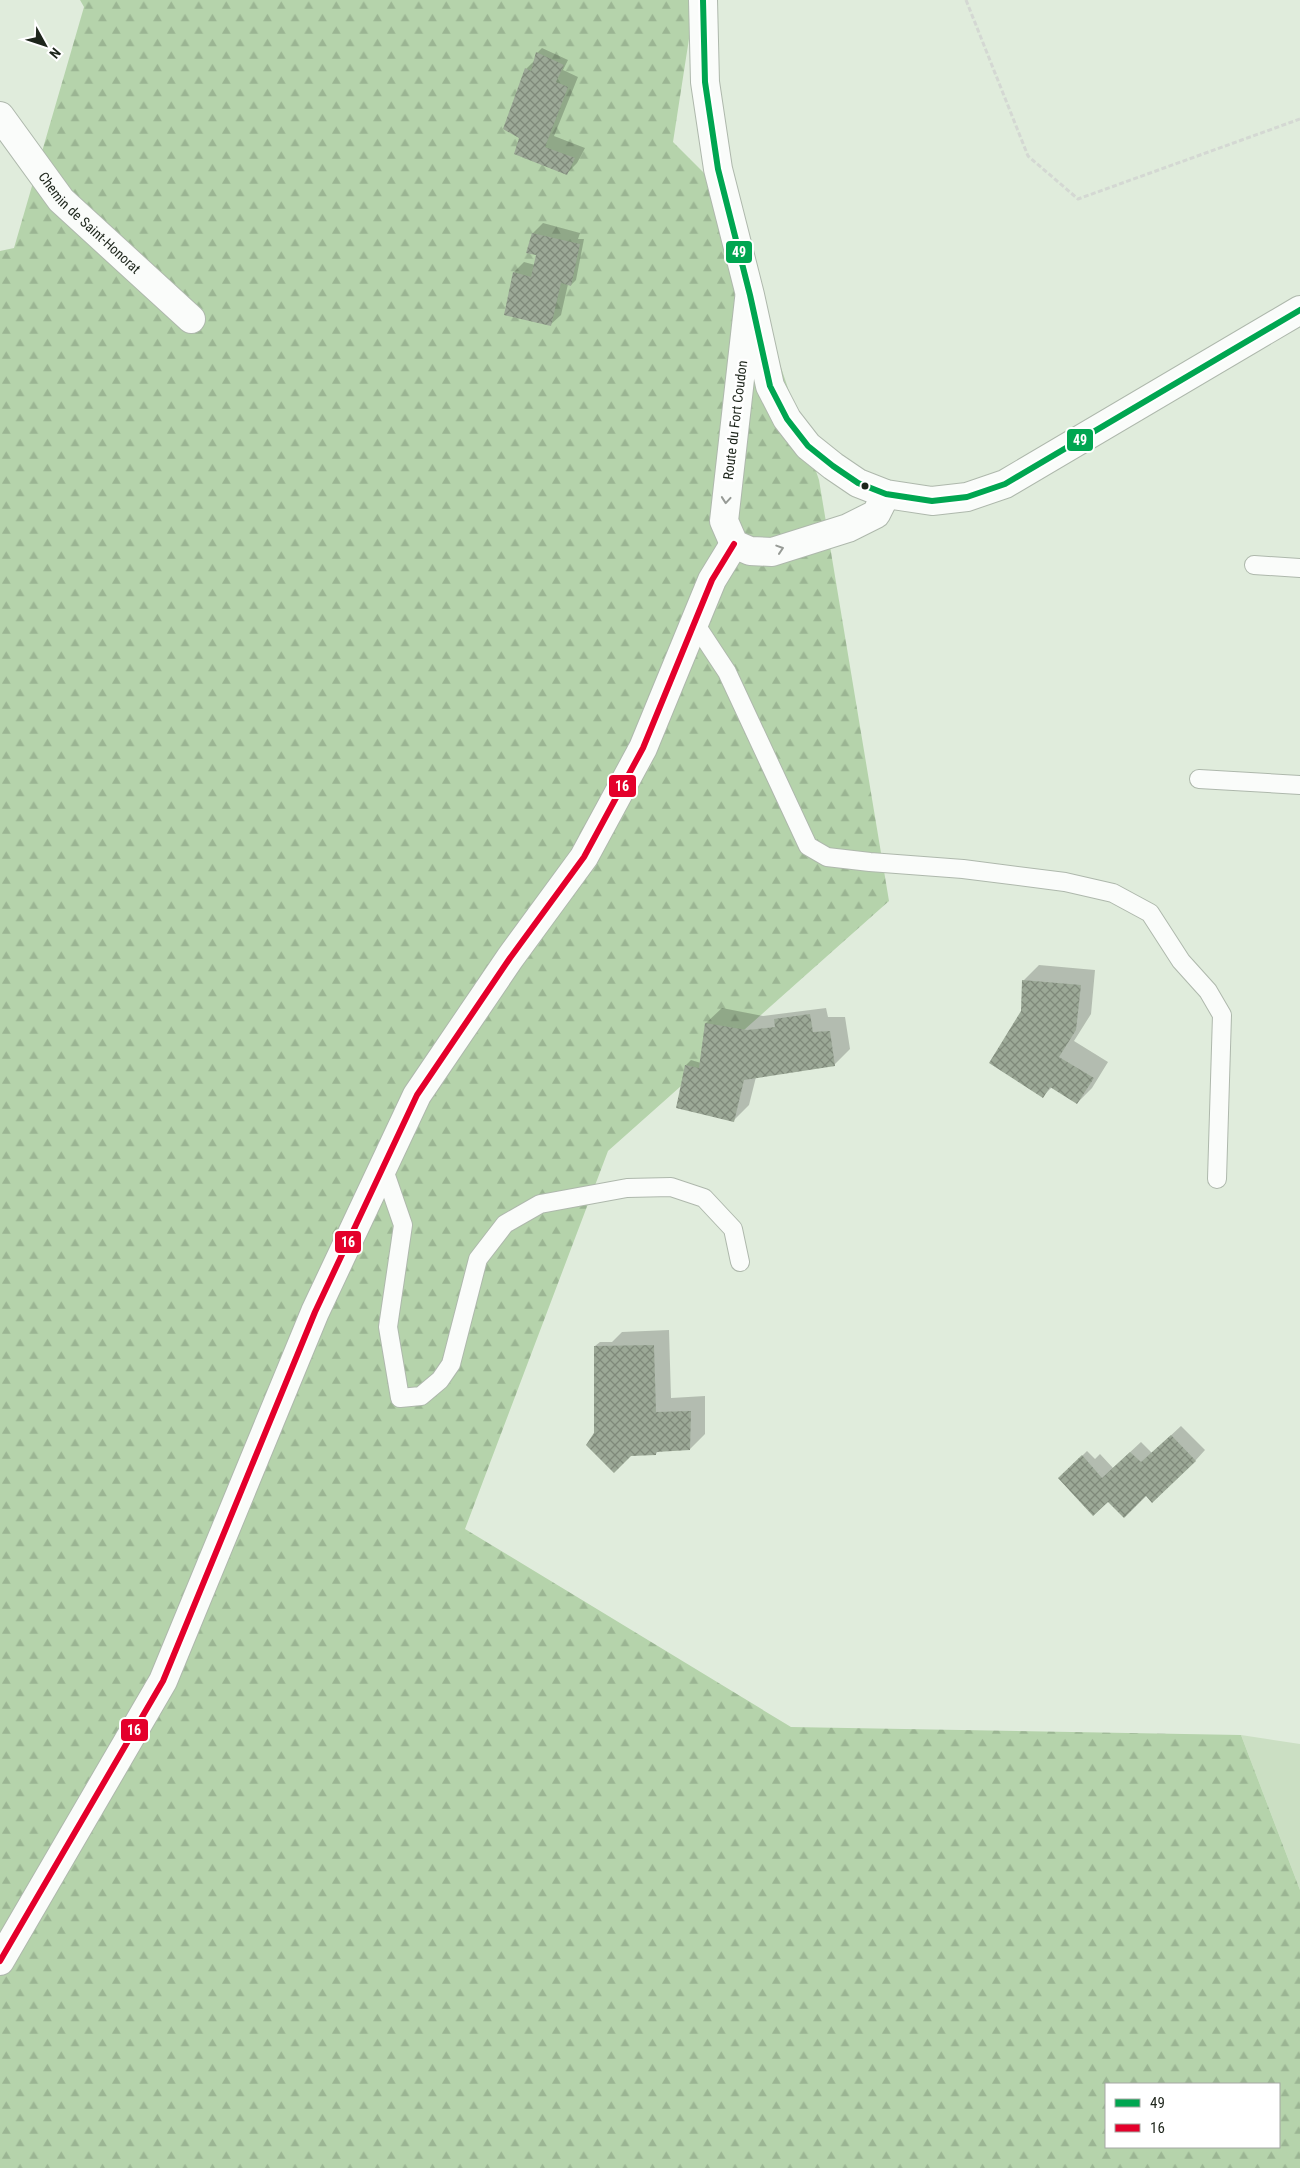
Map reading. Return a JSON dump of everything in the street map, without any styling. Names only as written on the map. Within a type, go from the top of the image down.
[{"type":"street","points":[[703,0],[705,82],[718,169],[750,295],[770,386],[787,419],[808,446],[858,483],[886,494],[932,501],[967,497],[1005,484],[1300,310]]},
{"type":"street","name":"Chemin de Saint-Honorat","points":[[0,116],[61,200],[190,319]]},
{"type":"street","name":"Route du Fort Coudon","points":[[734,544],[724,522],[750,295]]},
{"type":"street","points":[[0,1961],[163,1681],[315,1312],[417,1095],[510,958],[584,857],[643,748],[712,580],[734,544],[750,551],[772,552],[848,528],[876,514],[886,494]]},
{"type":"lane","points":[[1254,565],[1300,568]]},
{"type":"lane","points":[[694,622],[727,672],[808,846],[827,857],[963,869],[1065,882],[1114,893],[1150,913],[1182,961],[1208,992],[1222,1015],[1217,1179]]},
{"type":"lane","points":[[1198,779],[1300,785]]},
{"type":"lane","points":[[383,1167],[403,1225],[388,1327],[400,1398],[421,1396],[440,1380],[451,1364],[478,1259],[505,1224],[540,1204],[627,1188],[671,1187],[704,1198],[733,1229],[740,1262]]},
{"type":"path","points":[[966,0],[1028,156],[1078,199],[1300,120]]},
{"type":"green space","points":[[80,0],[695,0],[673,142],[721,190],[819,480],[889,901],[608,1151],[465,1529],[791,1727],[1241,1735],[1300,1890],[1300,2168],[0,2168],[0,251],[14,248],[84,7]]},
{"type":"green space","points":[[1241,1735],[1300,1744],[1300,1890]]},
{"type":"building","points":[[536,52],[564,65],[556,82],[568,87],[545,147],[575,158],[567,175],[514,154],[519,138],[503,129],[525,68],[531,71]]},
{"type":"building","points":[[532,233],[580,244],[571,286],[561,283],[551,326],[504,315],[513,272],[531,277],[536,255],[526,253]]},
{"type":"building","points":[[1022,980],[1081,985],[1076,1030],[1059,1057],[1094,1078],[1077,1104],[1050,1087],[1043,1098],[989,1063],[1021,1011]]},
{"type":"building","points":[[810,1014],[813,1032],[830,1031],[835,1066],[744,1080],[734,1122],[676,1108],[685,1065],[699,1068],[705,1023],[747,1030],[775,1027],[774,1019]]},
{"type":"building","points":[[654,1345],[656,1412],[691,1411],[690,1450],[656,1452],[656,1455],[631,1456],[614,1473],[586,1445],[594,1433],[594,1346]]},
{"type":"building","points":[[1171,1435],[1196,1461],[1152,1503],[1146,1496],[1124,1518],[1108,1502],[1093,1516],[1058,1478],[1082,1455],[1102,1478],[1130,1452],[1141,1462]]},
{"type":"transit line","name":"49","points":[[703,0],[705,82],[718,169],[750,295],[770,386],[787,419],[808,446],[858,483],[886,494],[932,501],[967,497],[1005,484],[1300,310]]},
{"type":"transit line","name":"16","points":[[0,1961],[163,1681],[315,1312],[417,1095],[510,958],[584,857],[643,748],[712,580],[734,544]]}]
